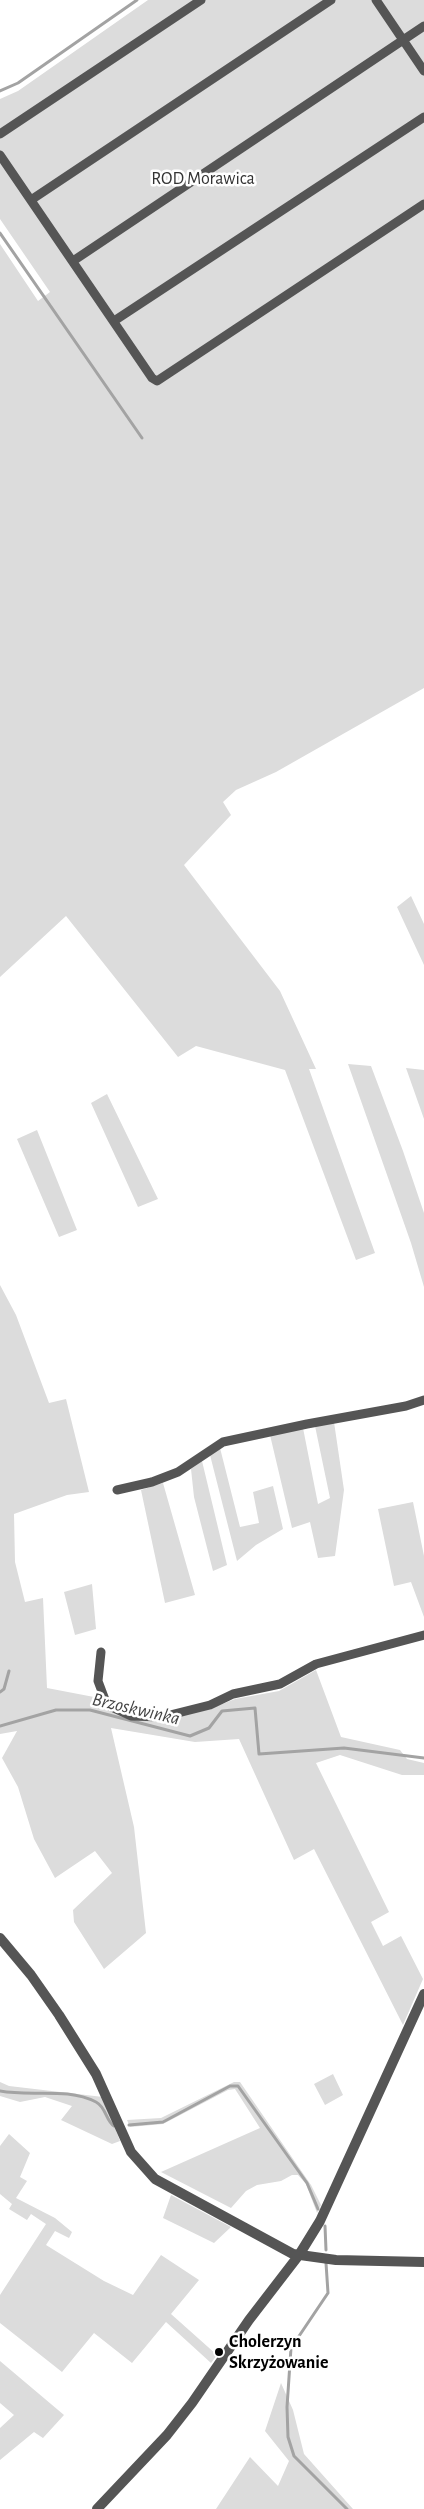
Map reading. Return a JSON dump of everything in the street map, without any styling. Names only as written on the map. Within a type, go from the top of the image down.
[{"type":"street","points":[[0,134],[201,0]]},
{"type":"street","points":[[32,200],[331,0]]},
{"type":"street","points":[[376,0],[424,71]]},
{"type":"street","points":[[73,260],[424,26]]},
{"type":"street","points":[[114,321],[424,117]]},
{"type":"street","points":[[0,155],[152,378],[157,381],[424,204]]},
{"type":"street","points":[[117,1490],[152,1482],[178,1472],[223,1442],[288,1427],[406,1406],[424,1400]]},
{"type":"street","points":[[101,1652],[98,1681],[107,1705],[131,1716],[162,1718],[210,1705],[234,1694],[280,1684],[316,1664],[424,1635]]},
{"type":"street","points":[[0,1938],[31,1975],[96,2074],[131,2152],[142,2167],[155,2179],[299,2255],[336,2260],[424,2262]]},
{"type":"street","points":[[97,2509],[167,2434],[192,2403],[249,2320],[299,2255],[320,2221],[424,1994]]},
{"type":"green space","name":"ROD Morawica","points":[[148,0],[424,0],[424,688],[276,772],[236,790],[223,802],[231,815],[184,865],[280,991],[316,1069],[309,1069],[375,1253],[356,1260],[285,1070],[196,1046],[178,1057],[66,916],[0,977],[0,244],[38,301],[50,292],[0,219],[0,99],[18,91]]},
{"type":"green space","points":[[411,896],[424,924],[424,965],[397,907]]},
{"type":"green space","points":[[348,1064],[371,1066],[403,1151],[424,1213],[424,1287],[411,1243]]},
{"type":"green space","points":[[406,1068],[424,1070],[424,1119]]},
{"type":"green space","points":[[107,1094],[158,1199],[138,1207],[91,1103]]},
{"type":"green space","points":[[37,1130],[77,1230],[59,1237],[17,1139]]},
{"type":"green space","points":[[0,1285],[16,1315],[49,1403],[66,1399],[89,1492],[67,1495],[14,1514],[15,1562],[25,1602],[43,1598],[47,1688],[94,1697],[119,1715],[133,1719],[212,1708],[235,1699],[279,1691],[316,1670],[341,1737],[400,1750],[407,1759],[424,1763],[424,1775],[402,1775],[340,1755],[316,1763],[389,1912],[371,1922],[383,1946],[401,1936],[423,1979],[403,2025],[314,1849],[294,1860],[239,1739],[195,1742],[111,1728],[134,1827],[146,1933],[104,1969],[74,1922],[73,1910],[112,1873],[95,1851],[55,1878],[34,1839],[18,1787],[2,1758],[17,1731],[0,1734]]},
{"type":"green space","points":[[334,1422],[344,1490],[335,1556],[318,1558],[310,1522],[292,1528],[270,1435],[303,1428],[318,1504],[330,1498],[315,1426]]},
{"type":"green space","points":[[220,1448],[240,1527],[259,1523],[253,1492],[273,1486],[283,1529],[256,1545],[237,1561],[210,1455]]},
{"type":"green space","points":[[202,1461],[227,1565],[213,1571],[194,1497],[191,1469]]},
{"type":"green space","points":[[163,1483],[195,1595],[165,1603],[141,1490]]},
{"type":"green space","points":[[413,1502],[424,1556],[424,1617],[411,1582],[394,1586],[378,1509]]},
{"type":"green space","points":[[92,1584],[96,1629],[75,1635],[64,1592]]},
{"type":"green space","points":[[333,2074],[343,2095],[325,2105],[314,2084]]},
{"type":"green space","points":[[0,2082],[9,2086],[103,2097],[120,2141],[112,2144],[61,2120],[72,2106],[45,2097],[20,2102],[0,2096]]},
{"type":"green space","points":[[234,2082],[240,2082],[311,2185],[321,2205],[317,2213],[306,2184],[298,2175],[292,2175],[281,2181],[257,2185],[246,2191],[231,2208],[161,2172],[260,2128],[235,2089],[228,2090],[163,2124],[130,2127],[127,2120],[161,2118]]},
{"type":"green space","points":[[9,2134],[30,2153],[20,2177],[27,2181],[16,2198],[55,2218],[72,2232],[69,2238],[55,2231],[46,2245],[104,2281],[133,2295],[161,2255],[199,2280],[171,2314],[217,2355],[211,2363],[166,2322],[132,2363],[94,2333],[62,2372],[0,2323],[0,2295],[46,2224],[31,2214],[27,2220],[9,2209],[12,2204],[0,2194],[0,2146]]},
{"type":"green space","points":[[171,2195],[231,2227],[214,2243],[163,2218]]},
{"type":"green space","points":[[0,2361],[64,2415],[43,2438],[34,2432],[0,2460],[0,2428],[14,2415],[0,2403]]},
{"type":"green space","points":[[281,2383],[293,2410],[304,2454],[353,2509],[216,2509],[250,2457],[278,2486],[289,2461],[265,2431]]},
{"type":"waterway","points":[[0,91],[18,83],[137,0]]},
{"type":"waterway","points":[[0,233],[142,438]]},
{"type":"waterway","points":[[0,1692],[4,1689],[9,1671]]},
{"type":"waterway","name":"Brzoskwinka","points":[[0,1726],[56,1710],[90,1710],[190,1736],[209,1728],[222,1711],[255,1708],[259,1754],[344,1748],[424,1758]]},
{"type":"waterway","points":[[129,2125],[163,2122],[230,2086],[238,2086],[307,2183],[318,2209]]},
{"type":"waterway","points":[[0,2091],[85,2097],[99,2104],[114,2126]]},
{"type":"waterway","points":[[325,2226],[326,2250]]},
{"type":"waterway","points":[[326,2263],[328,2293],[291,2348],[287,2407],[288,2437],[294,2456],[347,2509]]},
{"type":"place","name":"Cholerzyn Skrzyżowanie","points":[[219,2352]]}]
